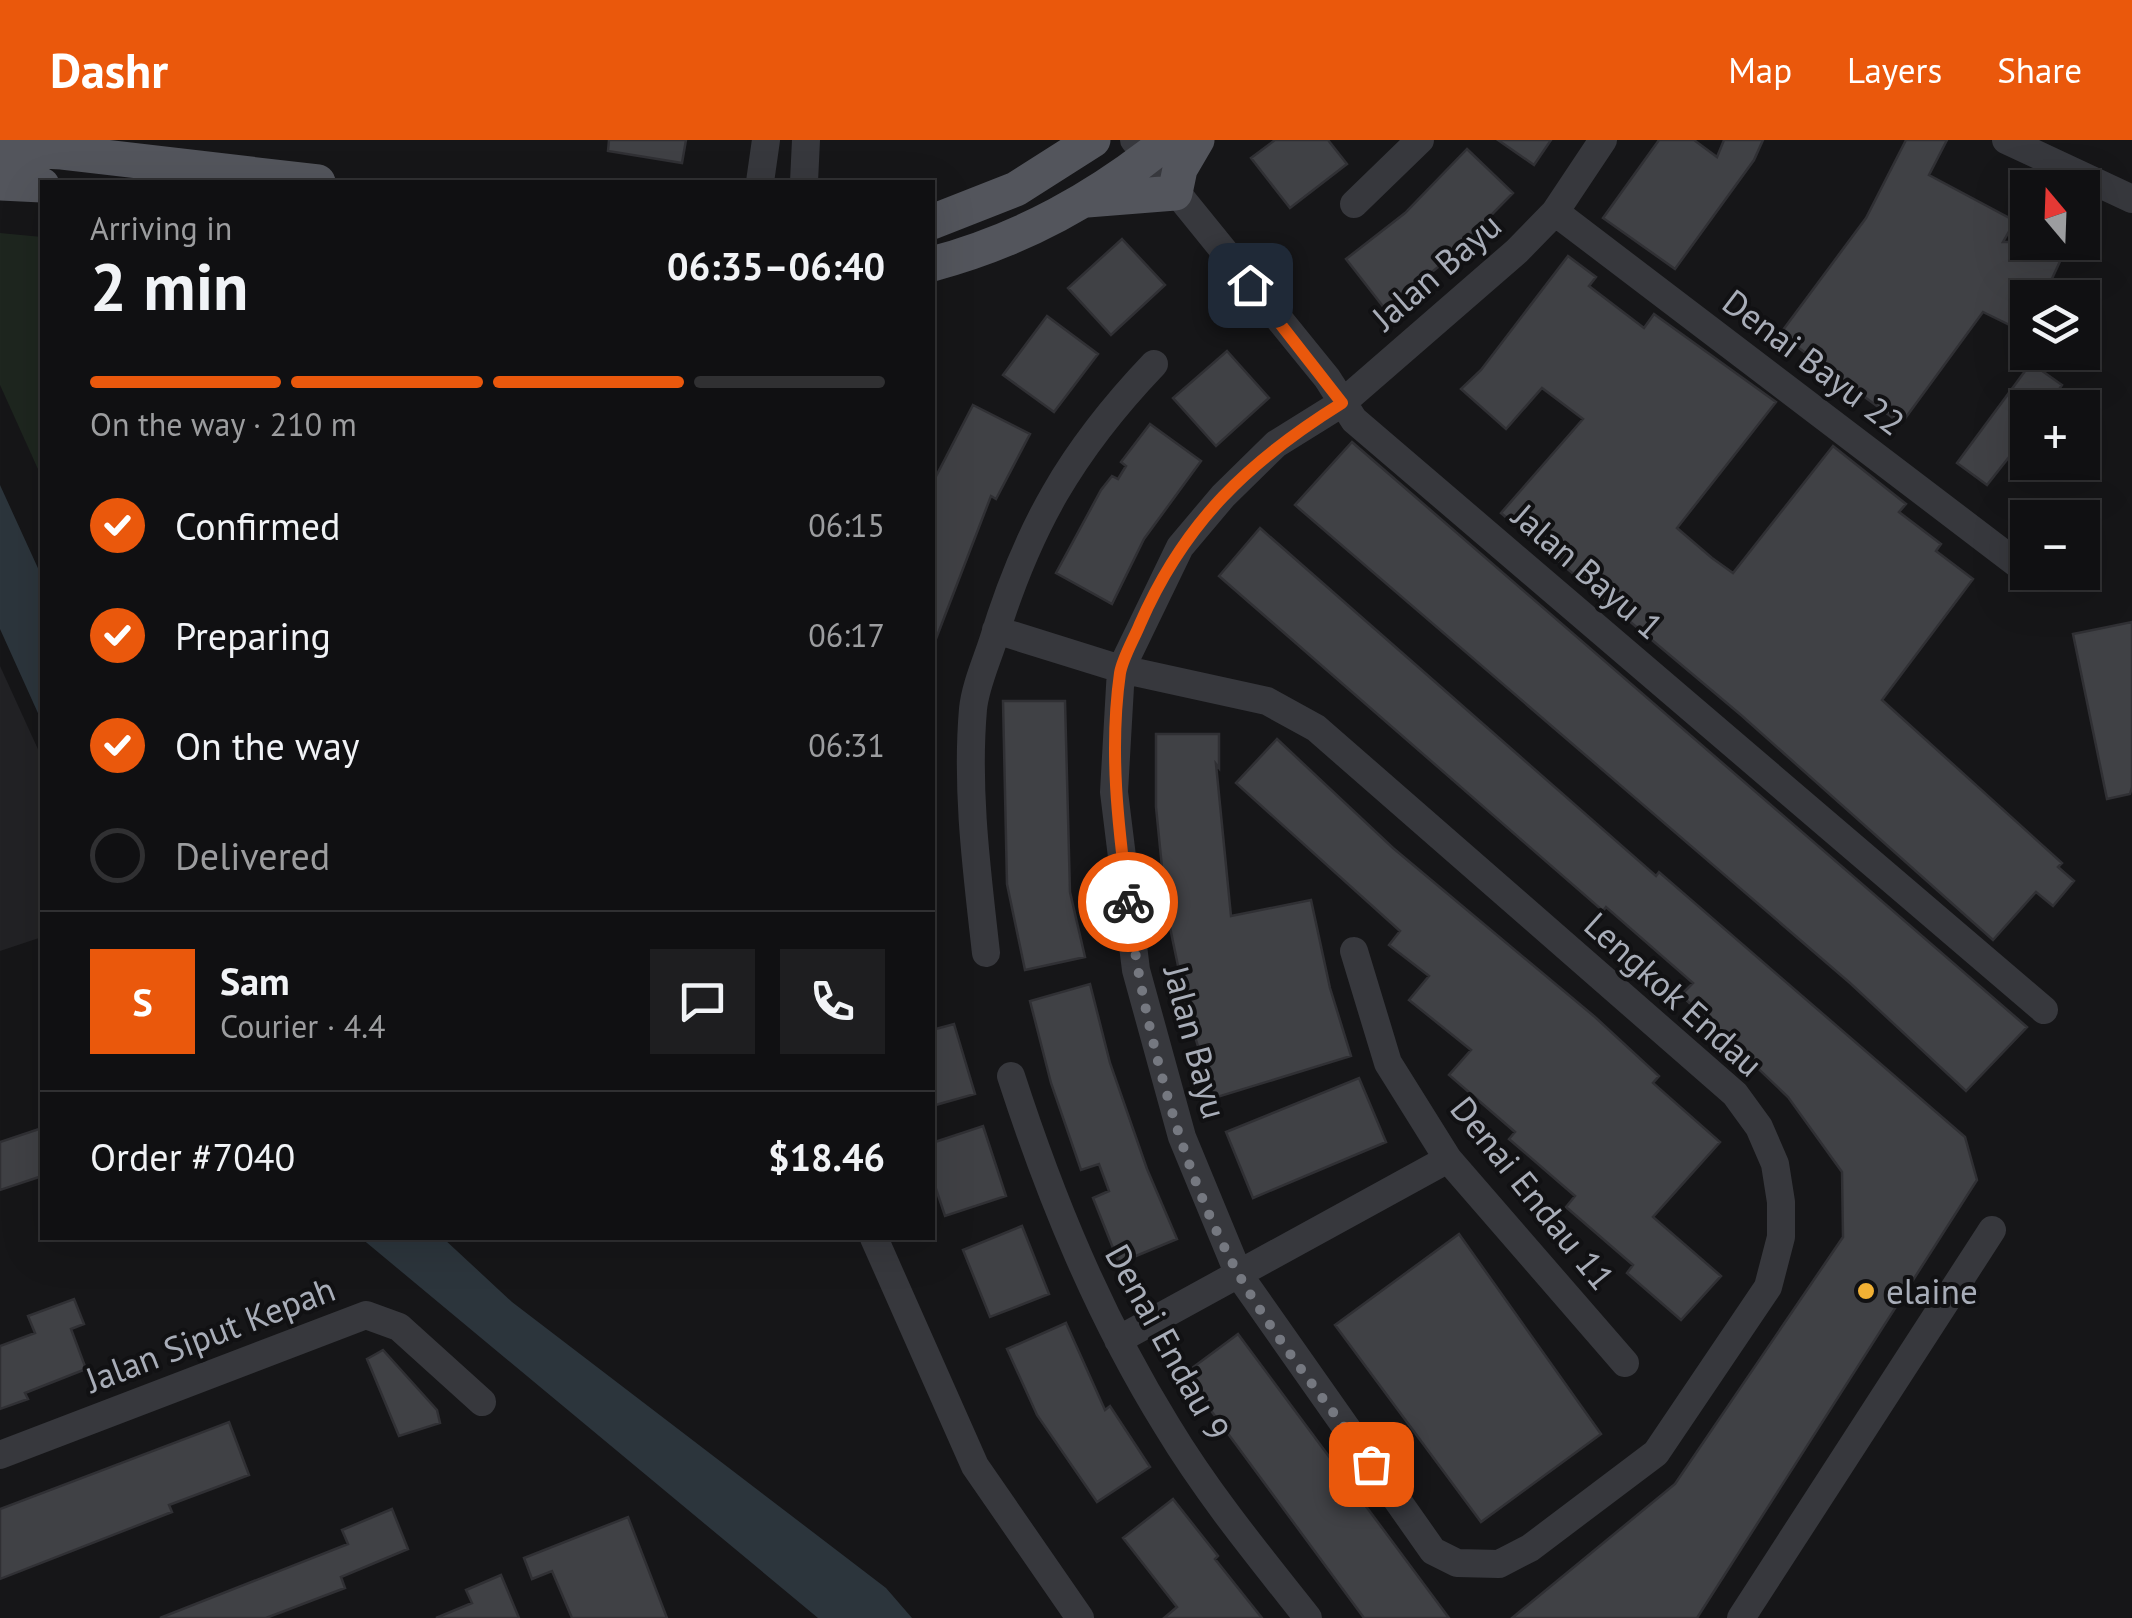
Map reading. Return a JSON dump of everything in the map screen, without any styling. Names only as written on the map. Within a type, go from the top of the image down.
[{"type":"main road","points":[[935,221],[1016,189],[1093,140]]},
{"type":"main road","points":[[1086,200],[1175,193],[1180,169],[1197,140]]},
{"type":"main road","points":[[0,149],[63,146],[304,180]]},
{"type":"main road","points":[[935,263],[1024,233],[1086,200],[1150,146]]},
{"type":"main road","points":[[0,183],[40,185]]},
{"type":"street","points":[[760,180],[766,140]]},
{"type":"street","points":[[804,180],[806,140]]},
{"type":"street","points":[[1354,204],[1420,140]]},
{"type":"street","name":"Jalan Bayu","points":[[1433,1550],[1239,1275],[1182,1137],[1136,970],[1114,792],[1121,669],[1153,594],[1191,534],[1276,444],[1342,403],[1517,252],[1556,212],[1603,140]]},
{"type":"street","points":[[2006,140],[2132,199]]},
{"type":"street","name":"Jalan Bayu 1","points":[[1150,146],[1175,193],[1354,420],[2044,1010]]},
{"type":"street","name":"Denai Bayu 22","points":[[1556,212],[2010,558]]},
{"type":"street","points":[[986,953],[971,765],[973,705],[1023,555],[1060,478],[1100,421],[1154,364]]},
{"type":"street","name":"Lengkok Endau","points":[[996,630],[1121,669],[1267,701],[1316,728],[1735,1094],[1759,1127],[1775,1164],[1781,1236],[1768,1287],[1656,1453],[1530,1548],[1500,1564],[1456,1563],[1433,1550]]},
{"type":"street","name":"Denai Endau 11","points":[[1354,952],[1388,1063],[1448,1159],[1625,1362]]},
{"type":"street","name":"Denai Endau 9","points":[[1011,1076],[1050,1194],[1118,1340],[1168,1428],[1226,1514],[1308,1618]]},
{"type":"street","points":[[1118,1340],[1448,1159]]},
{"type":"street","points":[[1741,1618],[1992,1230]]},
{"type":"street","points":[[875,1240],[975,1466],[1080,1618]]},
{"type":"street","name":"Jalan Siput Kepah","points":[[0,1455],[366,1315],[399,1328],[482,1402]]},
{"type":"shaded area","points":[[0,233],[40,237],[40,474],[0,385]]},
{"type":"shaded area","points":[[0,485],[40,573],[40,718],[0,629]]},
{"type":"shaded area","points":[[0,666],[40,754],[40,938],[0,951]]},
{"type":"shaded area","points":[[363,1240],[445,1240],[512,1302],[886,1588],[912,1618],[818,1618]]},
{"type":"building","points":[[609,140],[686,140],[682,163],[608,151]]},
{"type":"building","points":[[1275,140],[1328,140],[1347,164],[1290,208],[1251,158]]},
{"type":"building","points":[[1498,140],[1551,140],[1534,165]]},
{"type":"building","points":[[1659,140],[1694,140],[1717,157],[1724,140],[1763,140],[1754,160],[1675,269],[1603,218]]},
{"type":"building","points":[[1906,140],[1947,140],[1929,175],[2010,218],[2010,230],[2003,242],[2010,242],[2010,260],[2061,260],[2051,280],[2010,280],[2010,325],[1983,312],[1901,424],[1780,334],[1866,218]]},
{"type":"building","points":[[1467,149],[1513,193],[1447,260],[1385,309],[1346,259],[1405,213]]},
{"type":"building","points":[[1122,239],[1165,285],[1111,335],[1068,288]]},
{"type":"building","points":[[1568,256],[1596,277],[1589,286],[1644,328],[1654,314],[1776,402],[1677,528],[1712,558],[1733,573],[1833,446],[1906,504],[1899,512],[1941,544],[1936,551],[1973,579],[1882,700],[2062,863],[2058,867],[2074,881],[2053,906],[2036,892],[1993,940],[1741,715],[1501,513],[1583,419],[1542,388],[1506,429],[1461,389],[1481,370]]},
{"type":"building","points":[[1047,316],[1098,354],[1054,412],[1003,375]]},
{"type":"building","points":[[1227,351],[1269,398],[1216,446],[1173,398]]},
{"type":"building","points":[[2026,370],[2041,370],[2062,385],[2059,390],[2011,390]]},
{"type":"building","points":[[2010,391],[2010,456],[1987,485],[1957,463]]},
{"type":"building","points":[[973,405],[1030,434],[996,499],[991,496],[935,641],[935,478]]},
{"type":"building","points":[[1150,424],[1201,461],[1144,539],[1112,604],[1056,573],[1101,490],[1112,476],[1118,479],[1126,466],[1121,462]]},
{"type":"building","points":[[1352,442],[2027,1027],[1966,1091],[1850,983],[1295,505]]},
{"type":"building","points":[[1260,528],[1656,876],[1659,872],[1965,1137],[1977,1180],[1697,1618],[1512,1618],[1675,1484],[1843,1237],[1842,1172],[1788,1097],[1681,995],[1693,983],[1606,907],[1603,911],[1219,576]]},
{"type":"building","points":[[2132,622],[2132,787],[2130,794],[2107,799],[2073,634]]},
{"type":"building","points":[[1003,701],[1065,701],[1070,892],[1085,957],[1025,970],[1007,884]]},
{"type":"building","points":[[1156,734],[1219,734],[1219,768],[1216,764],[1231,916],[1311,900],[1330,988],[1351,1056],[1214,1098],[1188,1014],[1166,908],[1156,807]]},
{"type":"building","points":[[1277,739],[1393,848],[1595,1017],[1659,1076],[1653,1083],[1720,1142],[1653,1217],[1721,1276],[1681,1320],[1627,1273],[1633,1265],[1566,1207],[1575,1196],[1509,1139],[1515,1132],[1449,1075],[1471,1050],[1409,1000],[1429,976],[1389,945],[1400,931],[1236,783]]},
{"type":"building","points":[[1090,984],[1110,1063],[1147,1169],[1177,1239],[1119,1263],[1093,1198],[1109,1191],[1099,1164],[1081,1170],[1051,1083],[1030,1001]]},
{"type":"building","points":[[954,1024],[975,1094],[935,1105],[935,1029]]},
{"type":"building","points":[[1359,1078],[1386,1142],[1253,1198],[1226,1132]]},
{"type":"building","points":[[983,1126],[1006,1196],[945,1216],[935,1186],[935,1142]]},
{"type":"building","points":[[40,1129],[40,1177],[0,1190],[0,1142]]},
{"type":"building","points":[[1022,1226],[1049,1294],[990,1317],[963,1250]]},
{"type":"building","points":[[1459,1234],[1601,1434],[1481,1522],[1335,1325]]},
{"type":"building","points":[[74,1299],[84,1324],[71,1329],[86,1369],[25,1393],[28,1399],[0,1409],[0,1346],[35,1333],[28,1316]]},
{"type":"building","points":[[1066,1323],[1105,1410],[1110,1406],[1150,1467],[1097,1502],[1037,1415],[1007,1349]]},
{"type":"building","points":[[1238,1334],[1449,1618],[1364,1618],[1184,1374]]},
{"type":"building","points":[[383,1350],[437,1410],[440,1423],[399,1436],[367,1359]]},
{"type":"building","points":[[229,1422],[249,1475],[169,1505],[172,1512],[0,1579],[0,1509]]},
{"type":"building","points":[[1173,1499],[1262,1618],[1164,1618],[1177,1607],[1123,1538]]},
{"type":"building","points":[[392,1509],[408,1549],[341,1577],[345,1588],[266,1618],[160,1618],[348,1544],[342,1530]]},
{"type":"building","points":[[628,1517],[667,1618],[572,1618],[552,1571],[532,1579],[524,1558]]},
{"type":"building","points":[[501,1575],[519,1618],[436,1618],[472,1603],[466,1590]]},
{"type":"way so far","points":[[1128,902],[1136,970],[1156,1055],[1182,1137],[1223,1242],[1268,1320],[1371,1464]]},
{"type":"place","name":"elaine","points":[[1866,1291]]},
{"type":"route","points":[[1128,902],[1114,792],[1114,748],[1121,669],[1153,594],[1180,547],[1223,496],[1276,444],[1342,403],[1250,285]]}]
